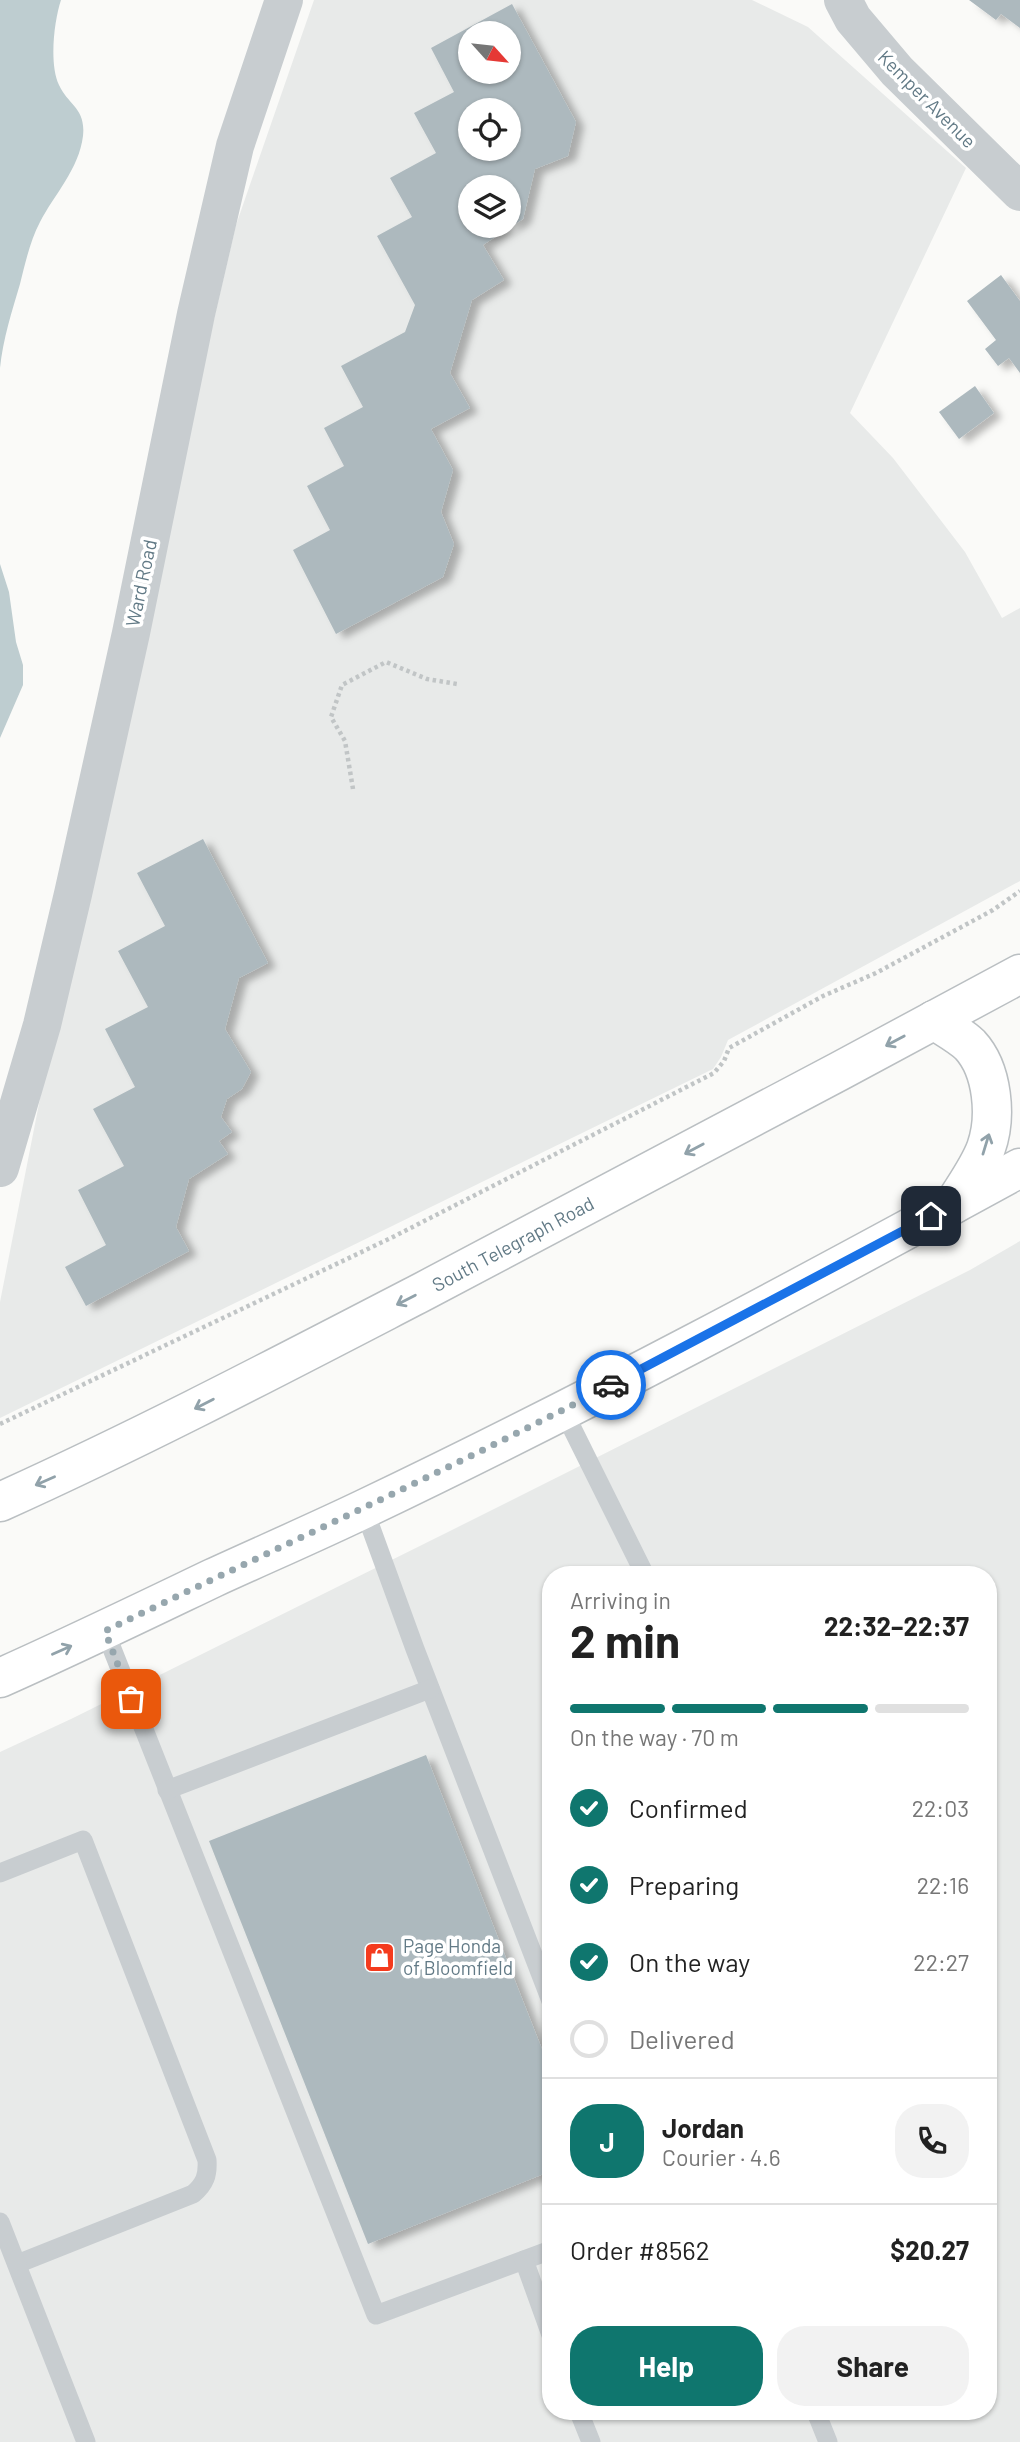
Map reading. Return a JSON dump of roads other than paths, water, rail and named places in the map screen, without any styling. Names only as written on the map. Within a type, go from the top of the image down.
[{"type":"highway","name":"South Telegraph Road","points":[[0,1502],[90,1461],[271,1370],[581,1209],[1020,974]]},
{"type":"highway","points":[[934,1020],[969,1045],[979,1059],[990,1087],[992,1118],[986,1148],[954,1204]]},
{"type":"highway","points":[[0,1678],[364,1509],[563,1410],[1020,1168]]},
{"type":"street","name":"Ward Road","points":[[0,1168],[41,1025],[73,894],[131,633],[196,314],[235,146],[284,0]]},
{"type":"street","name":"Kemper Avenue","points":[[843,0],[853,19],[897,71],[1020,192]]},
{"type":"lane","points":[[563,1410],[641,1566]]},
{"type":"lane","points":[[364,1509],[430,1689],[542,1978]]},
{"type":"lane","points":[[105,1631],[376,2315],[542,2253]]},
{"type":"lane","points":[[167,1790],[430,1689]]},
{"type":"lane","points":[[0,1873],[83,1840],[207,2160],[208,2170],[206,2180],[193,2194],[17,2264]]},
{"type":"lane","points":[[0,2222],[86,2442]]},
{"type":"lane","points":[[524,2260],[542,2310]]},
{"type":"lane","points":[[582,2420],[591,2442]]},
{"type":"lane","points":[[819,2420],[828,2442]]},
{"type":"place","name":"Page Honda of Bloomfield","points":[[380,1957]]}]
